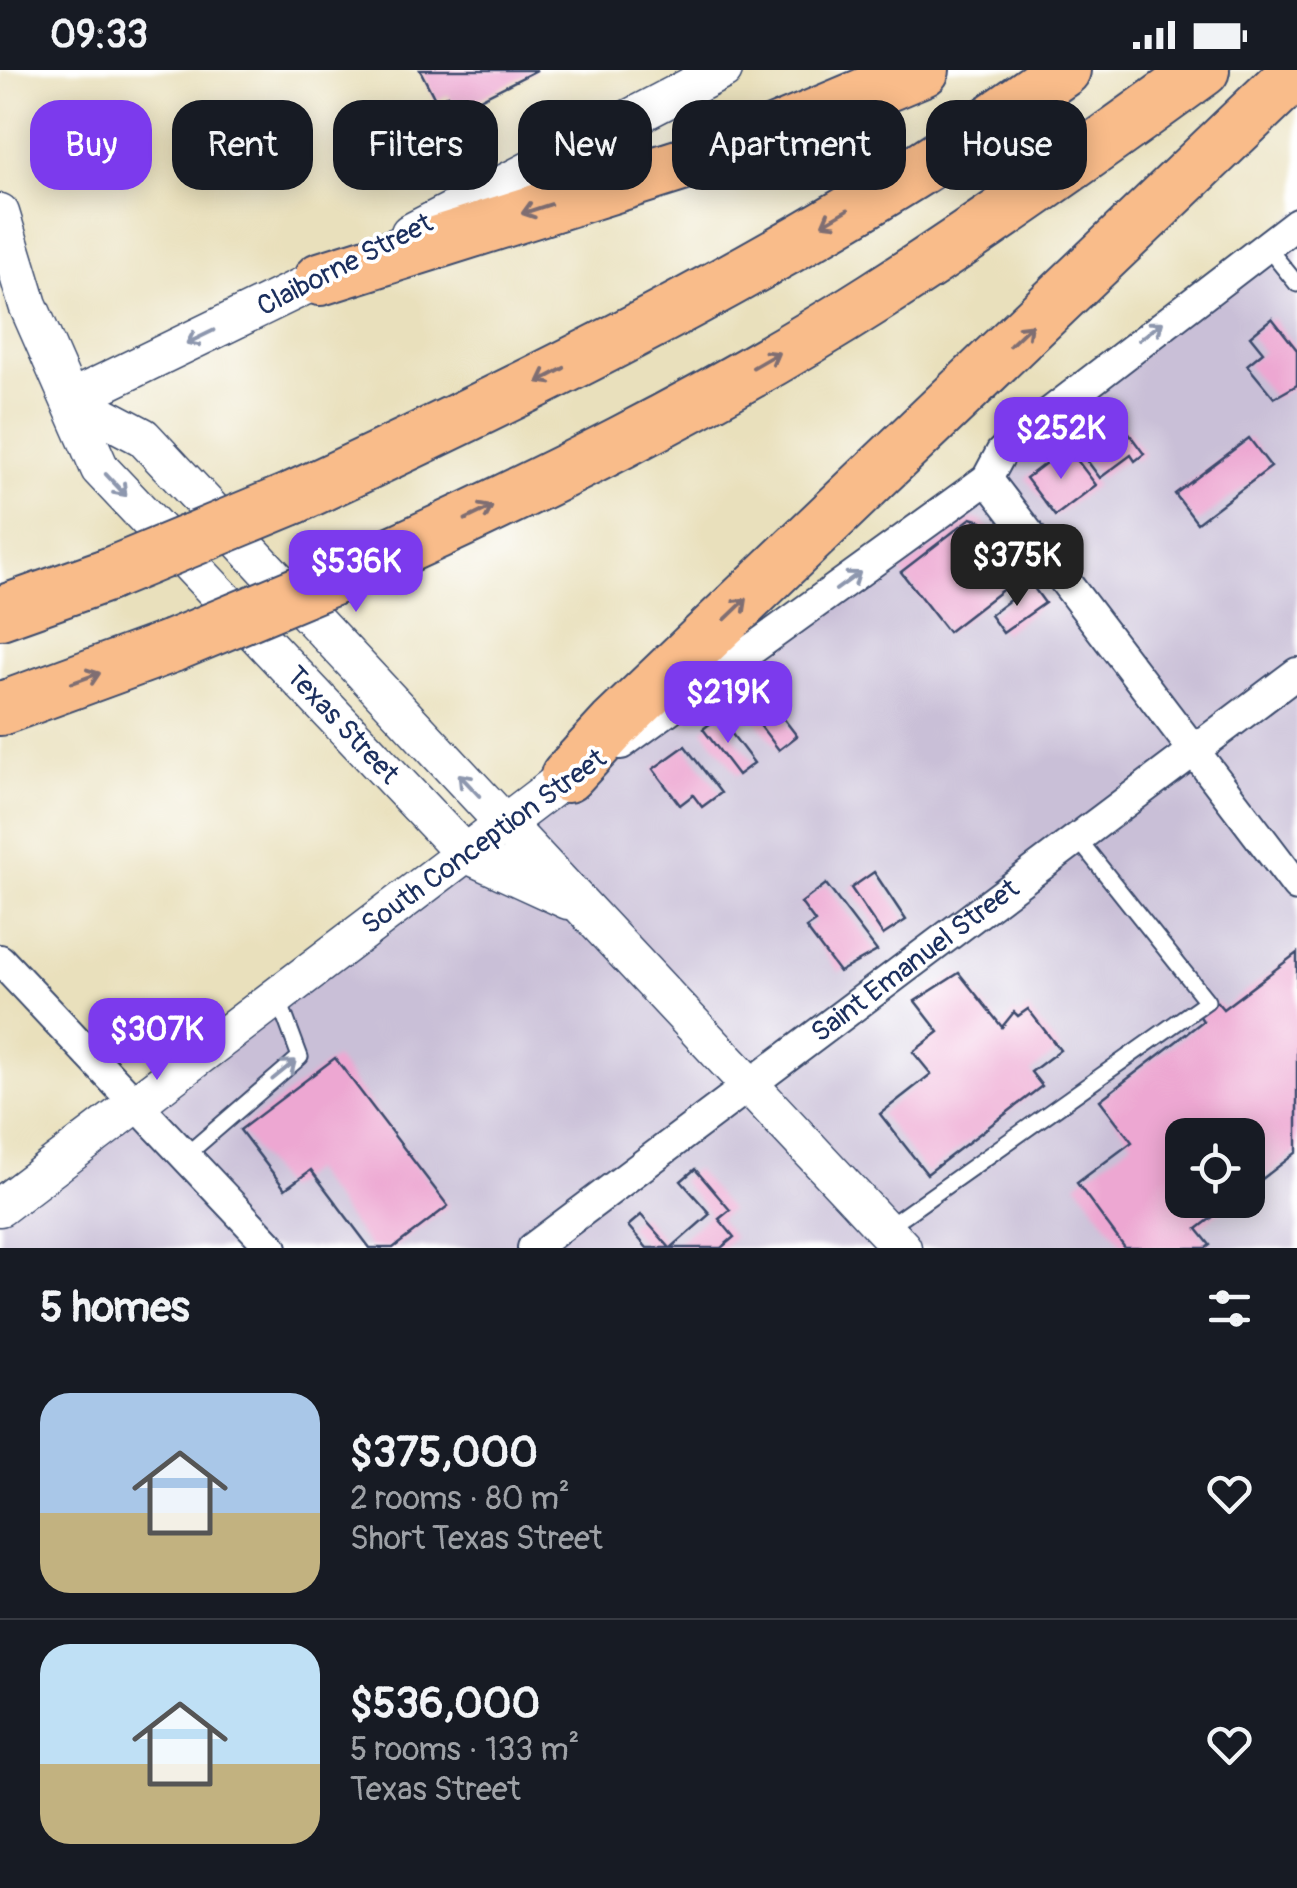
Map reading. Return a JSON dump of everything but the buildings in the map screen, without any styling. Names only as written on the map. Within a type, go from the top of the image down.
[{"type":"highway","points":[[320,279],[742,146],[923,70]]},
{"type":"highway","points":[[0,613],[106,575],[293,498],[508,398],[927,165],[1064,70]]},
{"type":"highway","points":[[0,710],[172,646],[359,568],[592,458],[870,301],[1014,207],[1203,70]]},
{"type":"highway","points":[[567,776],[614,725],[1297,71]]},
{"type":"street","name":"Claiborne Street","points":[[71,400],[320,279],[723,70]]},
{"type":"street","name":"Texas Street","points":[[0,213],[28,305],[100,469],[463,852],[584,907]]},
{"type":"street","name":"South Conception Street","points":[[0,1207],[463,852],[567,776],[647,728],[988,479],[1001,453],[1017,438],[1297,223]]},
{"type":"street","name":"Texas Street","points":[[71,400],[143,436],[894,1239]]},
{"type":"street","points":[[988,479],[1297,886]]},
{"type":"street","name":"Saint Emanuel Street","points":[[533,1248],[1297,673]]},
{"type":"street","points":[[0,960],[272,1248]]},
{"type":"lane","points":[[1266,246],[1297,284]]},
{"type":"lane","points":[[894,1239],[1207,1001],[1078,839]]},
{"type":"lane","points":[[185,1156],[300,1057],[277,996]]},
{"type":"shaded area","points":[[1297,212],[1297,1248],[0,1248],[0,1207],[987,479]]}]
